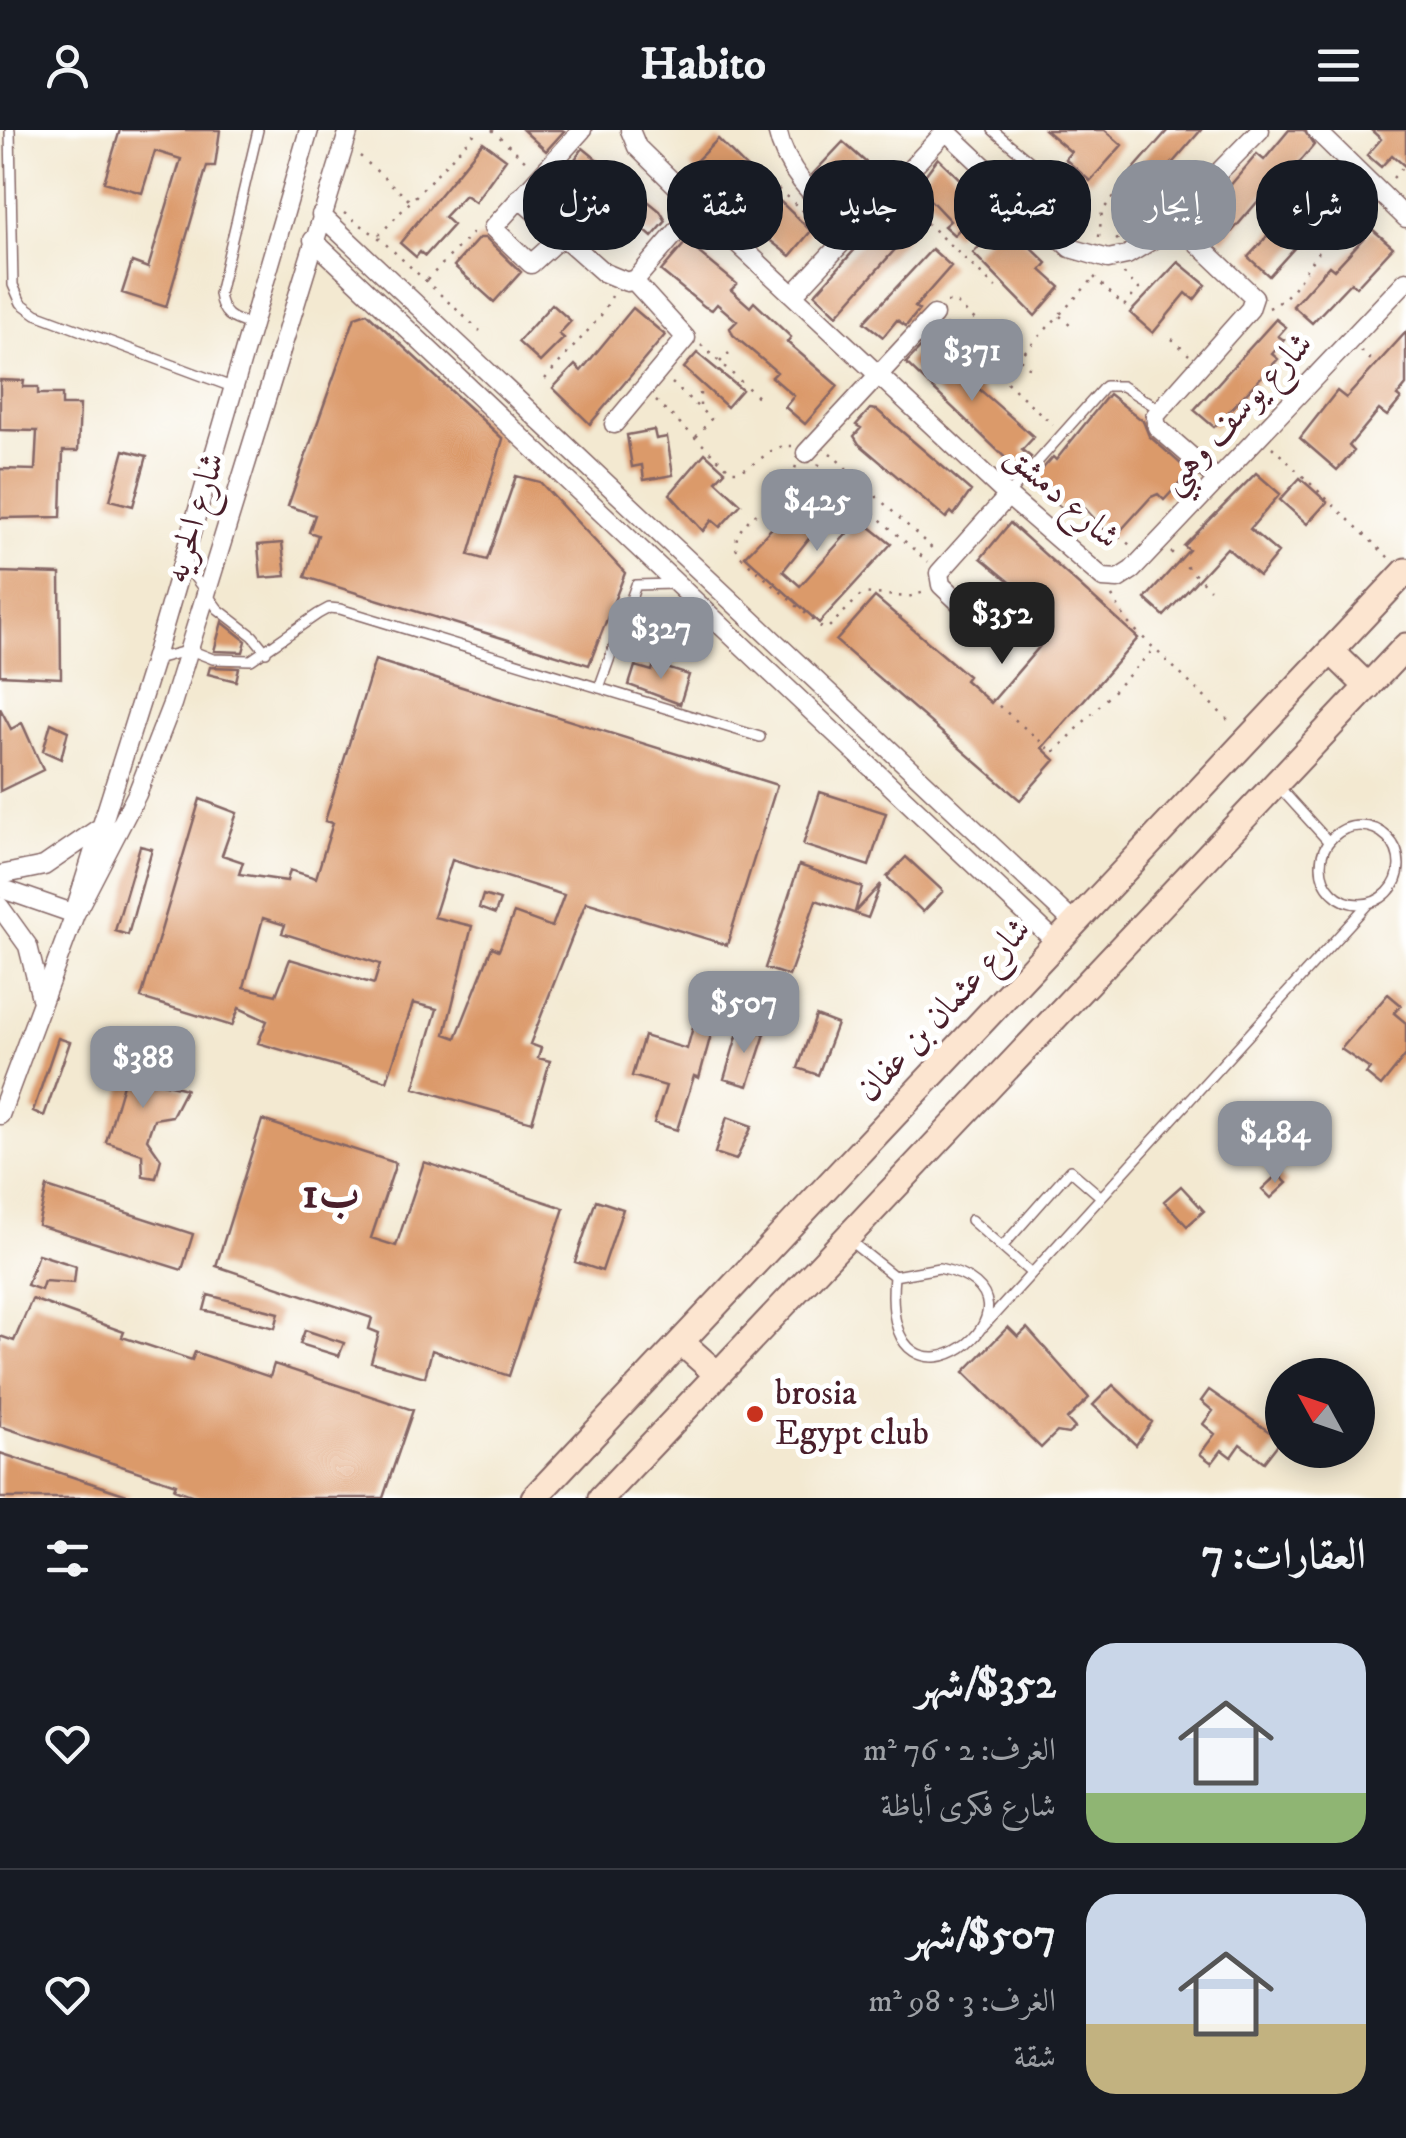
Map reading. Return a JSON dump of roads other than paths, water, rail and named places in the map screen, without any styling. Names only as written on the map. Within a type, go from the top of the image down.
[{"type":"main road","name":"شارع عثمان بن عفان","points":[[534,1498],[1405,572]]},
{"type":"main road","points":[[601,1498],[1406,646]]},
{"type":"main road","points":[[1330,651],[1368,686]]},
{"type":"main road","points":[[680,1342],[718,1374]]},
{"type":"street","name":"شارع الحريه","points":[[75,914],[310,130]]},
{"type":"street","points":[[550,250],[532,264],[493,227],[582,130]]},
{"type":"street","name":"شارع دمشق","points":[[630,130],[637,147],[667,177]]},
{"type":"street","points":[[777,130],[803,186]]},
{"type":"street","points":[[918,160],[946,130],[977,160]]},
{"type":"street","points":[[1231,160],[1260,130]]},
{"type":"street","points":[[1316,130],[1406,218]]},
{"type":"street","name":"شارع الحريه","points":[[0,1115],[75,914],[137,794],[190,650],[346,136]]},
{"type":"street","points":[[520,198],[523,201]]},
{"type":"street","points":[[322,210],[524,406],[939,796],[1065,932]]},
{"type":"street","points":[[625,281],[667,238]]},
{"type":"street","points":[[313,240],[922,815],[1065,932]]},
{"type":"street","points":[[582,250],[625,281],[686,338],[614,424]]},
{"type":"street","name":"شارع دمشق","points":[[744,250],[1091,572],[1109,579]]},
{"type":"street","points":[[793,295],[835,250]]},
{"type":"street","points":[[1076,250],[1083,255],[1132,250]]},
{"type":"street","points":[[1206,250],[1250,290],[1253,306],[1159,409],[1157,426],[1218,480]]},
{"type":"street","name":"شارع يوسف وهبي","points":[[1109,579],[1126,576],[1160,542],[1406,281]]},
{"type":"street","points":[[812,447],[934,315]]},
{"type":"street","points":[[466,384],[482,366]]},
{"type":"street","points":[[508,424],[524,406]]},
{"type":"street","points":[[978,620],[943,572],[1008,496]]},
{"type":"street","points":[[877,772],[895,754]]},
{"type":"street","points":[[922,815],[939,796]]},
{"type":"street","points":[[0,875],[44,866],[99,829]]},
{"type":"street","points":[[0,888],[75,914]]},
{"type":"street","points":[[0,907],[28,946],[41,998]]},
{"type":"lane","points":[[10,130],[13,286],[21,303],[36,314],[232,387]]},
{"type":"lane","points":[[251,325],[232,319],[221,308],[219,294],[258,130]]},
{"type":"lane","points":[[993,130],[1025,160]]},
{"type":"lane","points":[[1008,496],[1104,386],[1122,386],[1159,409]]},
{"type":"lane","points":[[181,558],[206,595],[266,652]]},
{"type":"lane","points":[[599,688],[636,585],[678,584]]},
{"type":"lane","points":[[154,660],[190,650],[236,662],[266,652],[329,608],[760,737]]},
{"type":"lane","points":[[1276,784],[1327,840]]},
{"type":"lane","points":[[894,1276],[893,1319],[908,1346],[923,1356],[940,1357],[966,1349],[1030,1272],[1367,905],[1388,894],[1400,872],[1398,852],[1386,834],[1367,826],[1346,828],[1327,840],[1320,862],[1325,885],[1343,902],[1367,905]]},
{"type":"lane","points":[[1002,1247],[1070,1170],[1100,1196]]},
{"type":"lane","points":[[971,1220],[1030,1272]]},
{"type":"lane","points":[[846,1238],[894,1276],[939,1268],[975,1281],[987,1300],[983,1327]]},
{"type":"place","name":"brosia Egypt club","points":[[755,1414]]},
{"type":"district","name":"ب1","points":[[331,1194]]}]
